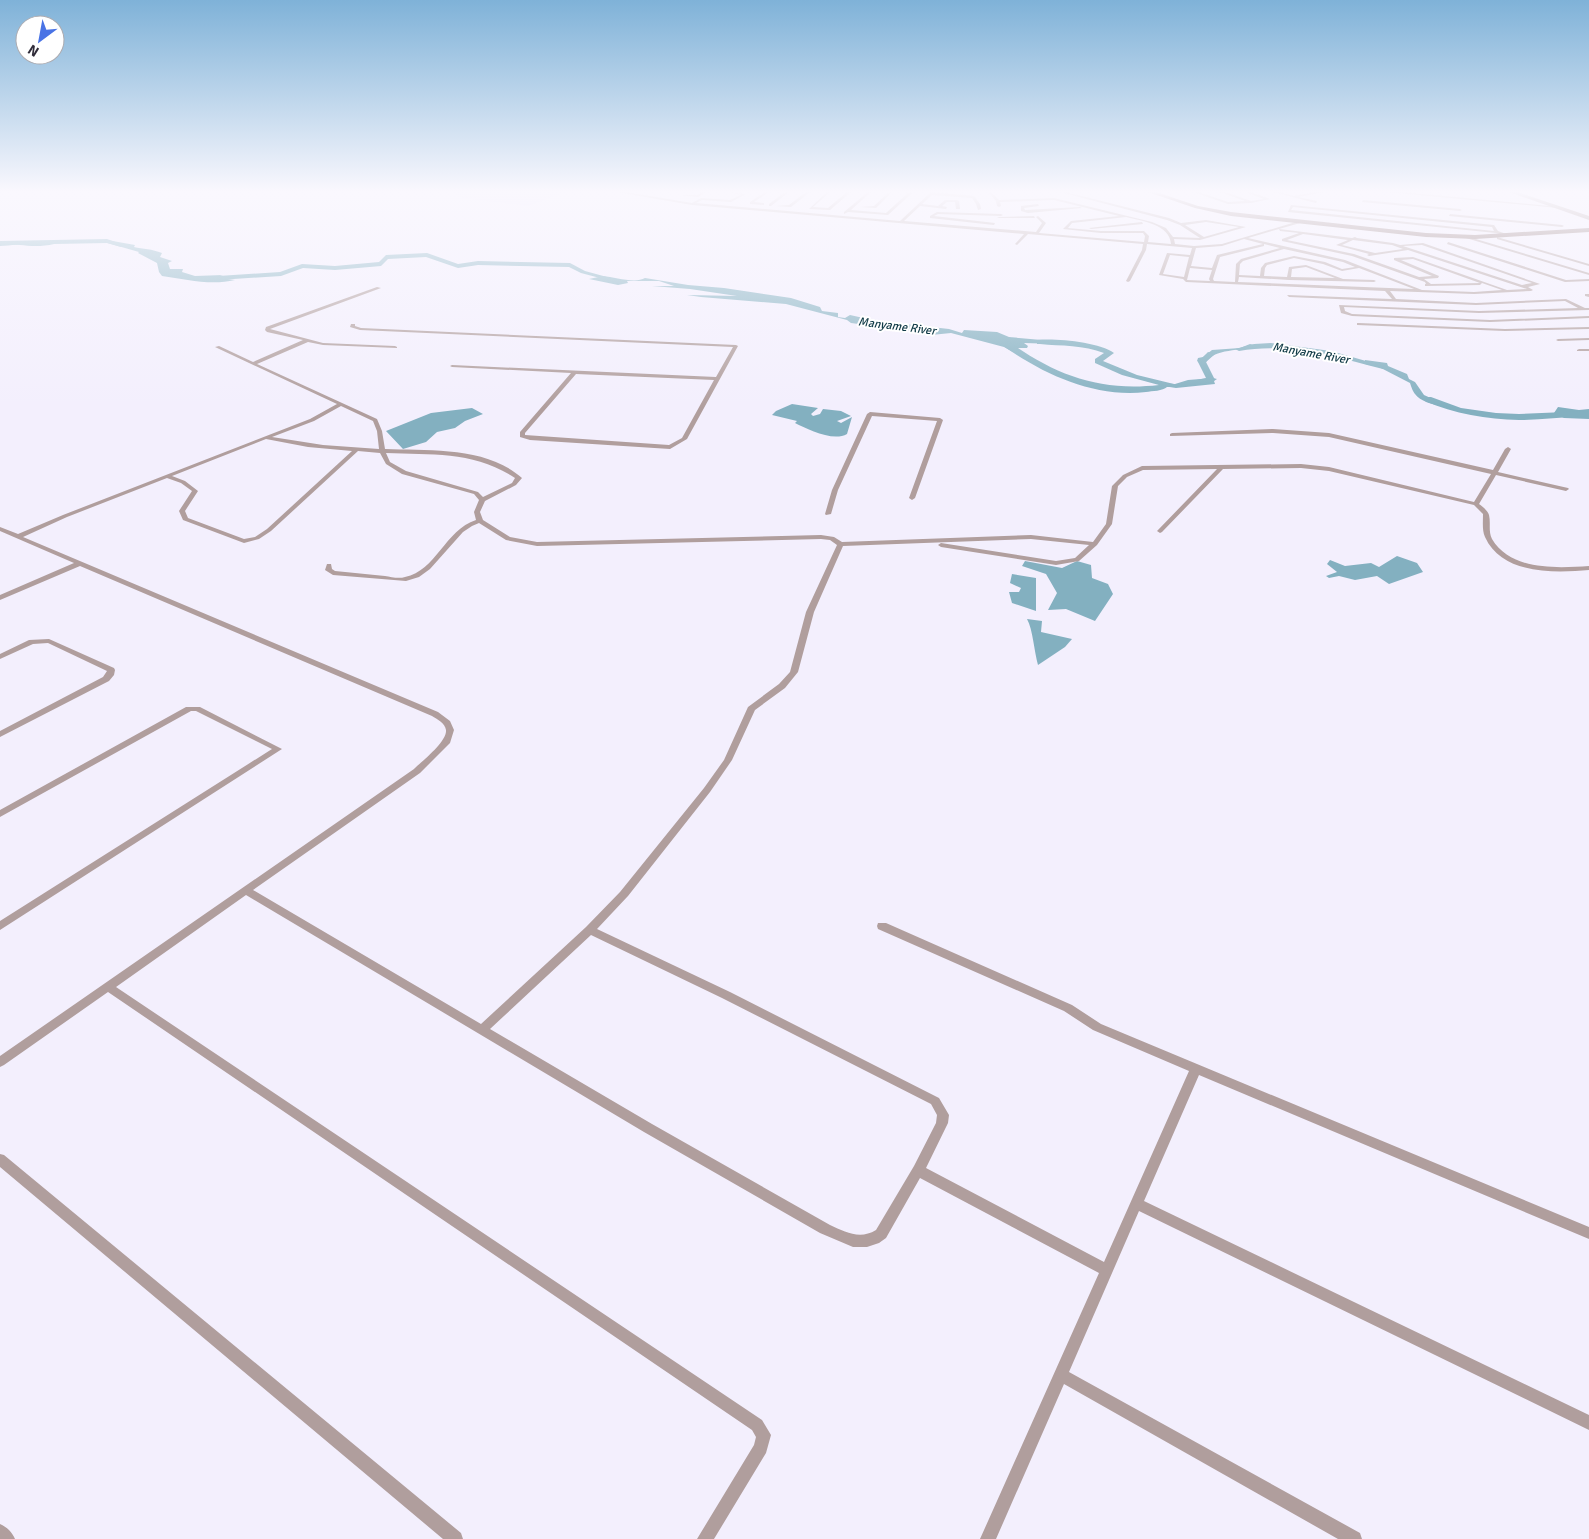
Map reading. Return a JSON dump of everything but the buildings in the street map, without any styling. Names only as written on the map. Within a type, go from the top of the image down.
[{"type":"street","points":[[1128,281],[1137,264]]},
{"type":"street","points":[[1165,264],[1161,275],[1185,278],[1184,280],[1188,281],[1422,292],[1474,293],[1530,290],[1455,264]]},
{"type":"street","points":[[1185,278],[1190,264]]},
{"type":"street","points":[[1213,282],[1211,279],[1215,264]]},
{"type":"street","points":[[1237,283],[1240,264]]},
{"type":"street","points":[[1262,278],[1263,267],[1267,264]]},
{"type":"street","points":[[1326,264],[1394,290]]},
{"type":"street","points":[[1353,264],[1410,285],[1422,292]]},
{"type":"street","points":[[1378,264],[1430,284]]},
{"type":"street","points":[[1406,264],[1438,277],[1418,278]]},
{"type":"street","points":[[1430,264],[1509,291]]},
{"type":"street","points":[[1479,264],[1538,284],[1522,286]]},
{"type":"street","points":[[1513,264],[1566,281],[1589,280]]},
{"type":"street","points":[[1556,264],[1589,274]]},
{"type":"street","points":[[1289,279],[1290,268],[1302,266],[1346,281]]},
{"type":"street","points":[[1442,268],[1461,266]]},
{"type":"street","points":[[1189,267],[1213,269]]},
{"type":"street","points":[[1342,270],[1362,267]]},
{"type":"street","points":[[1237,276],[1374,281]]},
{"type":"street","points":[[1410,285],[1486,283]]},
{"type":"street","points":[[379,288],[267,329],[322,344],[395,347]]},
{"type":"street","points":[[1386,290],[1394,300]]},
{"type":"street","points":[[1289,296],[1476,304],[1569,300],[1587,309]]},
{"type":"street","points":[[1587,309],[1486,312],[1341,306],[1343,312],[1352,315],[1490,321],[1589,317]]},
{"type":"street","points":[[1420,309],[1428,318]]},
{"type":"street","points":[[1359,324],[1505,330],[1589,328]]},
{"type":"street","points":[[353,325],[353,328],[360,330],[736,346],[684,439],[670,447],[522,436],[522,433],[575,372]]},
{"type":"street","points":[[1558,340],[1589,339]]},
{"type":"street","points":[[254,363],[308,340]]},
{"type":"street","points":[[217,347],[375,420],[380,429],[382,451],[388,463],[398,470],[476,493],[482,500]]},
{"type":"street","points":[[1579,350],[1589,350]]},
{"type":"street","points":[[452,366],[718,379]]},
{"type":"street","points":[[19,536],[65,516],[312,420],[341,404]]},
{"type":"street","points":[[828,514],[835,490],[870,414],[940,420],[912,498]]},
{"type":"street","points":[[1172,435],[1272,431],[1329,435],[1566,489]]},
{"type":"street","points":[[266,437],[283,441],[356,450],[479,457],[508,469],[519,478],[514,484],[482,500],[477,512],[480,521],[508,539],[536,544],[821,537],[832,538],[841,544],[1031,537],[1095,544]]},
{"type":"street","points":[[1476,504],[1508,449]]},
{"type":"street","points":[[169,477],[183,482],[195,490],[182,511],[185,519],[244,541],[257,538],[269,530],[356,450]]},
{"type":"street","points":[[922,542],[1056,563],[1077,560],[1095,544],[1109,524],[1115,486],[1125,476],[1142,468],[1301,466],[1329,469],[1476,504],[1486,514],[1488,536],[1497,549],[1514,561],[1552,571],[1589,568]]},
{"type":"street","points":[[1160,530],[1221,468]]},
{"type":"street","points":[[329,565],[328,570],[333,573],[404,580],[415,577],[427,570],[465,525],[480,521]]},
{"type":"street","points":[[0,529],[435,714],[447,723],[450,730],[447,741],[417,771],[0,1062]]},
{"type":"street","points":[[483,1029],[590,930],[637,879],[707,790],[728,760],[751,709],[782,686],[794,672],[810,612],[841,544]]},
{"type":"street","points":[[0,598],[80,563]]},
{"type":"street","points":[[0,657],[32,642],[49,641],[111,670],[110,675],[106,679],[0,734]]},
{"type":"street","points":[[0,814],[189,709],[197,709],[278,749],[0,926]]},
{"type":"street","points":[[247,891],[648,1128],[848,1240],[867,1242],[881,1234],[918,1170],[942,1123],[943,1115],[934,1101],[726,995],[590,930]]},
{"type":"street","points":[[882,926],[1068,1008],[1097,1027],[1589,1233]]},
{"type":"street","points":[[108,987],[757,1425],[764,1435],[761,1448],[705,1539]]},
{"type":"street","points":[[988,1539],[1196,1068]]},
{"type":"street","points":[[0,1159],[455,1539]]},
{"type":"street","points":[[918,1170],[1106,1270]]},
{"type":"street","points":[[1136,1203],[1589,1422]]},
{"type":"street","points":[[1061,1375],[1354,1539]]},
{"type":"street","points":[[0,1532],[6,1539]]},
{"type":"water","points":[[157,264],[168,264],[170,269],[183,269],[182,272],[195,276],[223,275],[220,278],[235,280],[207,282],[162,276]]},
{"type":"water","points":[[603,276],[630,280],[645,278],[791,298],[820,307],[822,311],[838,313],[838,317],[845,318],[850,315],[877,321],[949,329],[962,333],[964,330],[997,332],[1009,337],[1053,341],[1057,342],[1057,344],[1024,343],[1028,346],[1027,348],[1018,348],[1019,351],[1013,352],[1004,347],[951,333],[931,335],[919,331],[873,328],[874,326],[851,323],[847,320],[786,304],[701,297],[687,295],[737,296],[652,286],[674,286],[659,281],[627,281],[628,283],[618,285],[589,279]]},
{"type":"water","points":[[1250,344],[1258,346],[1221,352],[1209,359],[1205,364],[1208,367],[1201,367],[1202,365],[1197,361],[1198,358],[1203,357],[1212,350],[1240,348]]},
{"type":"water","points":[[1365,360],[1387,363],[1388,366],[1407,374],[1409,379],[1415,382],[1424,395],[1446,405],[1434,405],[1425,402],[1414,393],[1410,383],[1379,367],[1365,364]]},
{"type":"water","points":[[1217,379],[1214,381],[1215,384],[1176,388],[1155,383],[1175,384],[1188,380]]},
{"type":"water","points":[[792,404],[818,408],[811,414],[813,416],[820,414],[823,409],[841,411],[851,416],[837,421],[841,423],[852,417],[847,434],[828,436],[795,423],[797,421],[772,415],[776,411]]},
{"type":"water","points":[[1558,407],[1579,410],[1589,409],[1589,419],[1564,418],[1554,413]]},
{"type":"water","points":[[472,408],[483,414],[465,421],[455,428],[437,432],[426,442],[403,449],[386,431],[431,413]]},
{"type":"water","points":[[1397,556],[1417,563],[1423,572],[1389,584],[1377,576],[1355,580],[1339,576],[1329,578],[1326,576],[1337,572],[1327,564],[1330,560],[1345,566],[1371,563],[1379,567]]},
{"type":"water","points":[[1025,561],[1062,568],[1077,561],[1091,565],[1092,578],[1108,584],[1113,594],[1095,621],[1066,609],[1048,610],[1057,593],[1046,574],[1022,566]]},
{"type":"water","points":[[1012,574],[1036,578],[1036,611],[1012,603],[1009,592],[1019,592],[1021,588],[1010,583]]},
{"type":"water","points":[[1027,619],[1042,621],[1041,632],[1072,639],[1065,647],[1038,665],[1031,629]]},
{"type":"waterway","name":"Manyame River","points":[[203,279],[281,274],[302,266],[335,268],[381,264]]},
{"type":"waterway","name":"Manyame River","points":[[452,264],[458,266],[473,264]]},
{"type":"waterway","name":"Manyame River","points":[[496,264],[533,264]]},
{"type":"waterway","name":"Manyame River","points":[[552,264],[570,265],[583,272],[615,280]]},
{"type":"waterway","points":[[1002,341],[1038,365],[1077,382],[1119,390],[1163,387]]},
{"type":"waterway","name":"Manyame River","points":[[1040,342],[1093,347],[1110,353],[1098,361],[1106,365],[1124,373],[1174,385]]},
{"type":"waterway","name":"Manyame River","points":[[1239,349],[1254,346],[1291,347],[1350,358],[1383,367]]},
{"type":"waterway","name":"Manyame River","points":[[1195,383],[1211,380],[1202,362],[1211,354]]},
{"type":"waterway","name":"Manyame River","points":[[1428,399],[1449,407],[1496,416],[1589,414]]}]
